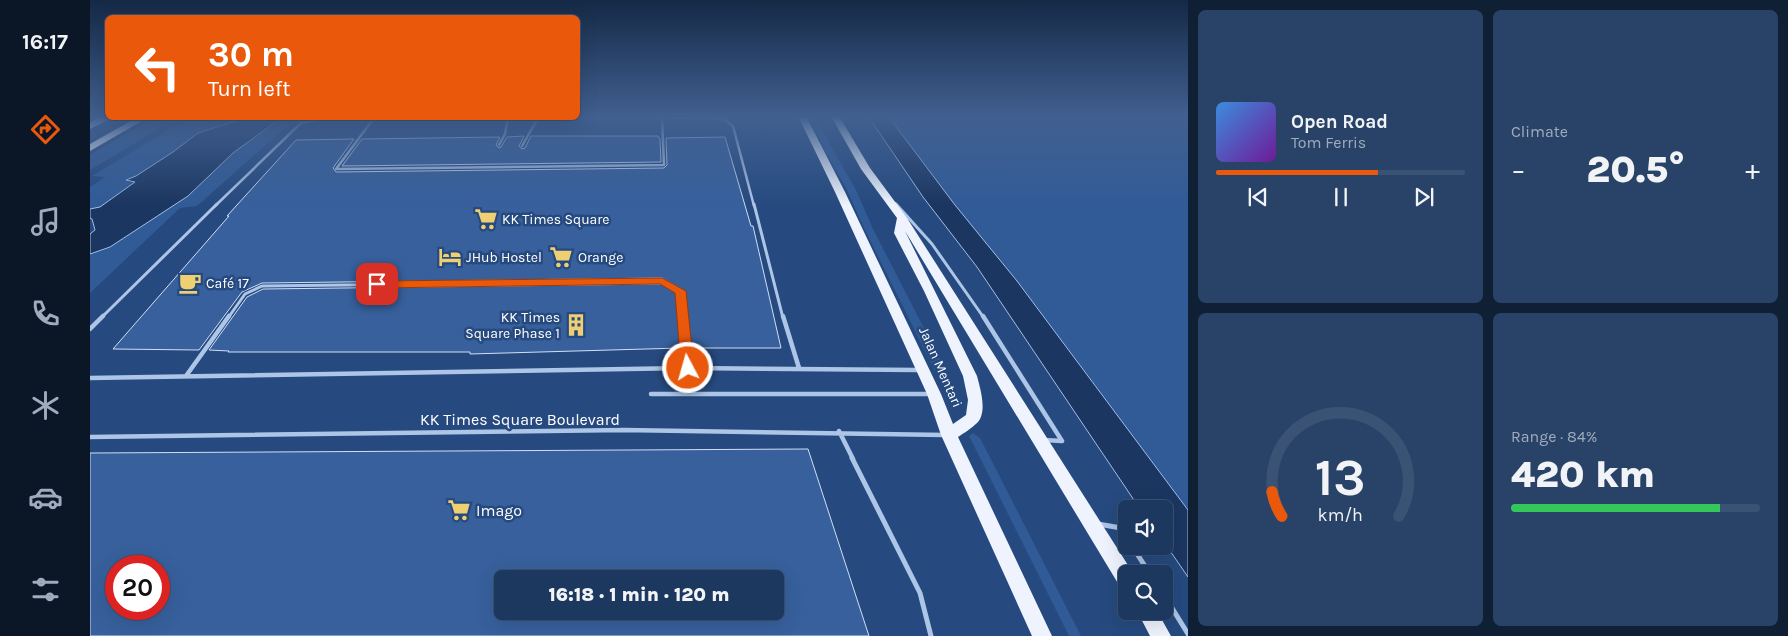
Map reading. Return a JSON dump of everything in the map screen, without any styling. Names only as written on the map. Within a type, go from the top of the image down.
[{"type":"main road","name":"Jalan Mentari","points":[[817,146],[921,370],[934,394],[950,435],[1042,636]]},
{"type":"main road","points":[[853,146],[866,169],[902,218],[1118,566]]},
{"type":"main road","points":[[902,218],[899,233],[930,290],[970,376],[975,400],[973,418],[950,435]]},
{"type":"main road","points":[[1151,620],[1161,636]]},
{"type":"lane","points":[[90,329],[276,146]]},
{"type":"lane","points":[[353,146],[336,169],[664,165],[663,146]]},
{"type":"lane","points":[[738,146],[799,368]]},
{"type":"lane","points":[[866,169],[932,244],[979,310],[1062,441],[1044,440]]},
{"type":"lane","points":[[186,376],[245,294],[262,286],[662,281],[680,291],[688,368]]},
{"type":"lane","points":[[90,378],[688,368],[921,370]]},
{"type":"lane","points":[[652,394],[934,394]]},
{"type":"lane","name":"KK Times Square Boulevard","points":[[90,437],[372,431],[839,431],[950,435]]},
{"type":"lane","points":[[839,431],[920,593],[931,636]]},
{"type":"lane","points":[[1091,522],[1118,527]]},
{"type":"lane","points":[[1173,610],[1188,634]]},
{"type":"shaded area","points":[[106,146],[131,146],[90,170],[90,155]]},
{"type":"shaded area","points":[[142,146],[181,146],[127,180],[136,182],[100,207],[90,209],[90,187],[105,177],[92,176]]},
{"type":"shaded area","points":[[181,146],[243,146],[188,196],[110,247],[90,254],[90,234],[95,230],[90,218],[90,209],[100,207],[135,182],[126,180],[136,176]]},
{"type":"shaded area","points":[[243,146],[265,146],[197,206],[180,208],[90,293],[90,254],[110,247],[188,196]]},
{"type":"shaded area","points":[[823,146],[831,146],[856,190],[873,229],[948,375],[948,379],[941,379],[937,375],[847,190]]},
{"type":"shaded area","points":[[888,146],[910,146],[955,205],[1017,281],[1188,510],[1188,577],[1173,555],[1173,500],[1134,500],[977,267],[923,197]]},
{"type":"shaded area","points":[[910,146],[1188,146],[1188,510],[1017,281],[955,205]]},
{"type":"shaded area","points":[[973,433],[980,438],[1081,636],[1069,636],[969,436]]},
{"type":"building","points":[[291,146],[349,146],[333,168],[336,172],[664,168],[667,165],[666,146],[728,146],[751,226],[753,226],[781,348],[689,348],[683,290],[662,278],[262,283],[242,292],[199,350],[113,349],[229,216],[227,216]]},
{"type":"building","points":[[357,146],[519,146],[522,149],[526,146],[660,146],[661,162],[342,166]]},
{"type":"building","points":[[661,284],[677,293],[681,348],[470,354],[470,352],[228,352],[209,350],[247,297],[263,289]]},
{"type":"building","name":"Imago","points":[[808,449],[869,636],[90,636],[90,453]]},
{"type":"place","name":"KK Times Square","points":[[486,219]]},
{"type":"place","name":"JHub Hostel","points":[[450,257]]},
{"type":"place","name":"Orange","points":[[561,257]]},
{"type":"place","name":"Café 17","points":[[190,283]]},
{"type":"place","name":"KK Times Square Phase 1","points":[[576,325]]},
{"type":"place","name":"Imago","points":[[459,510]]},
{"type":"route","points":[[377,284],[662,281],[680,291],[688,368]]}]
